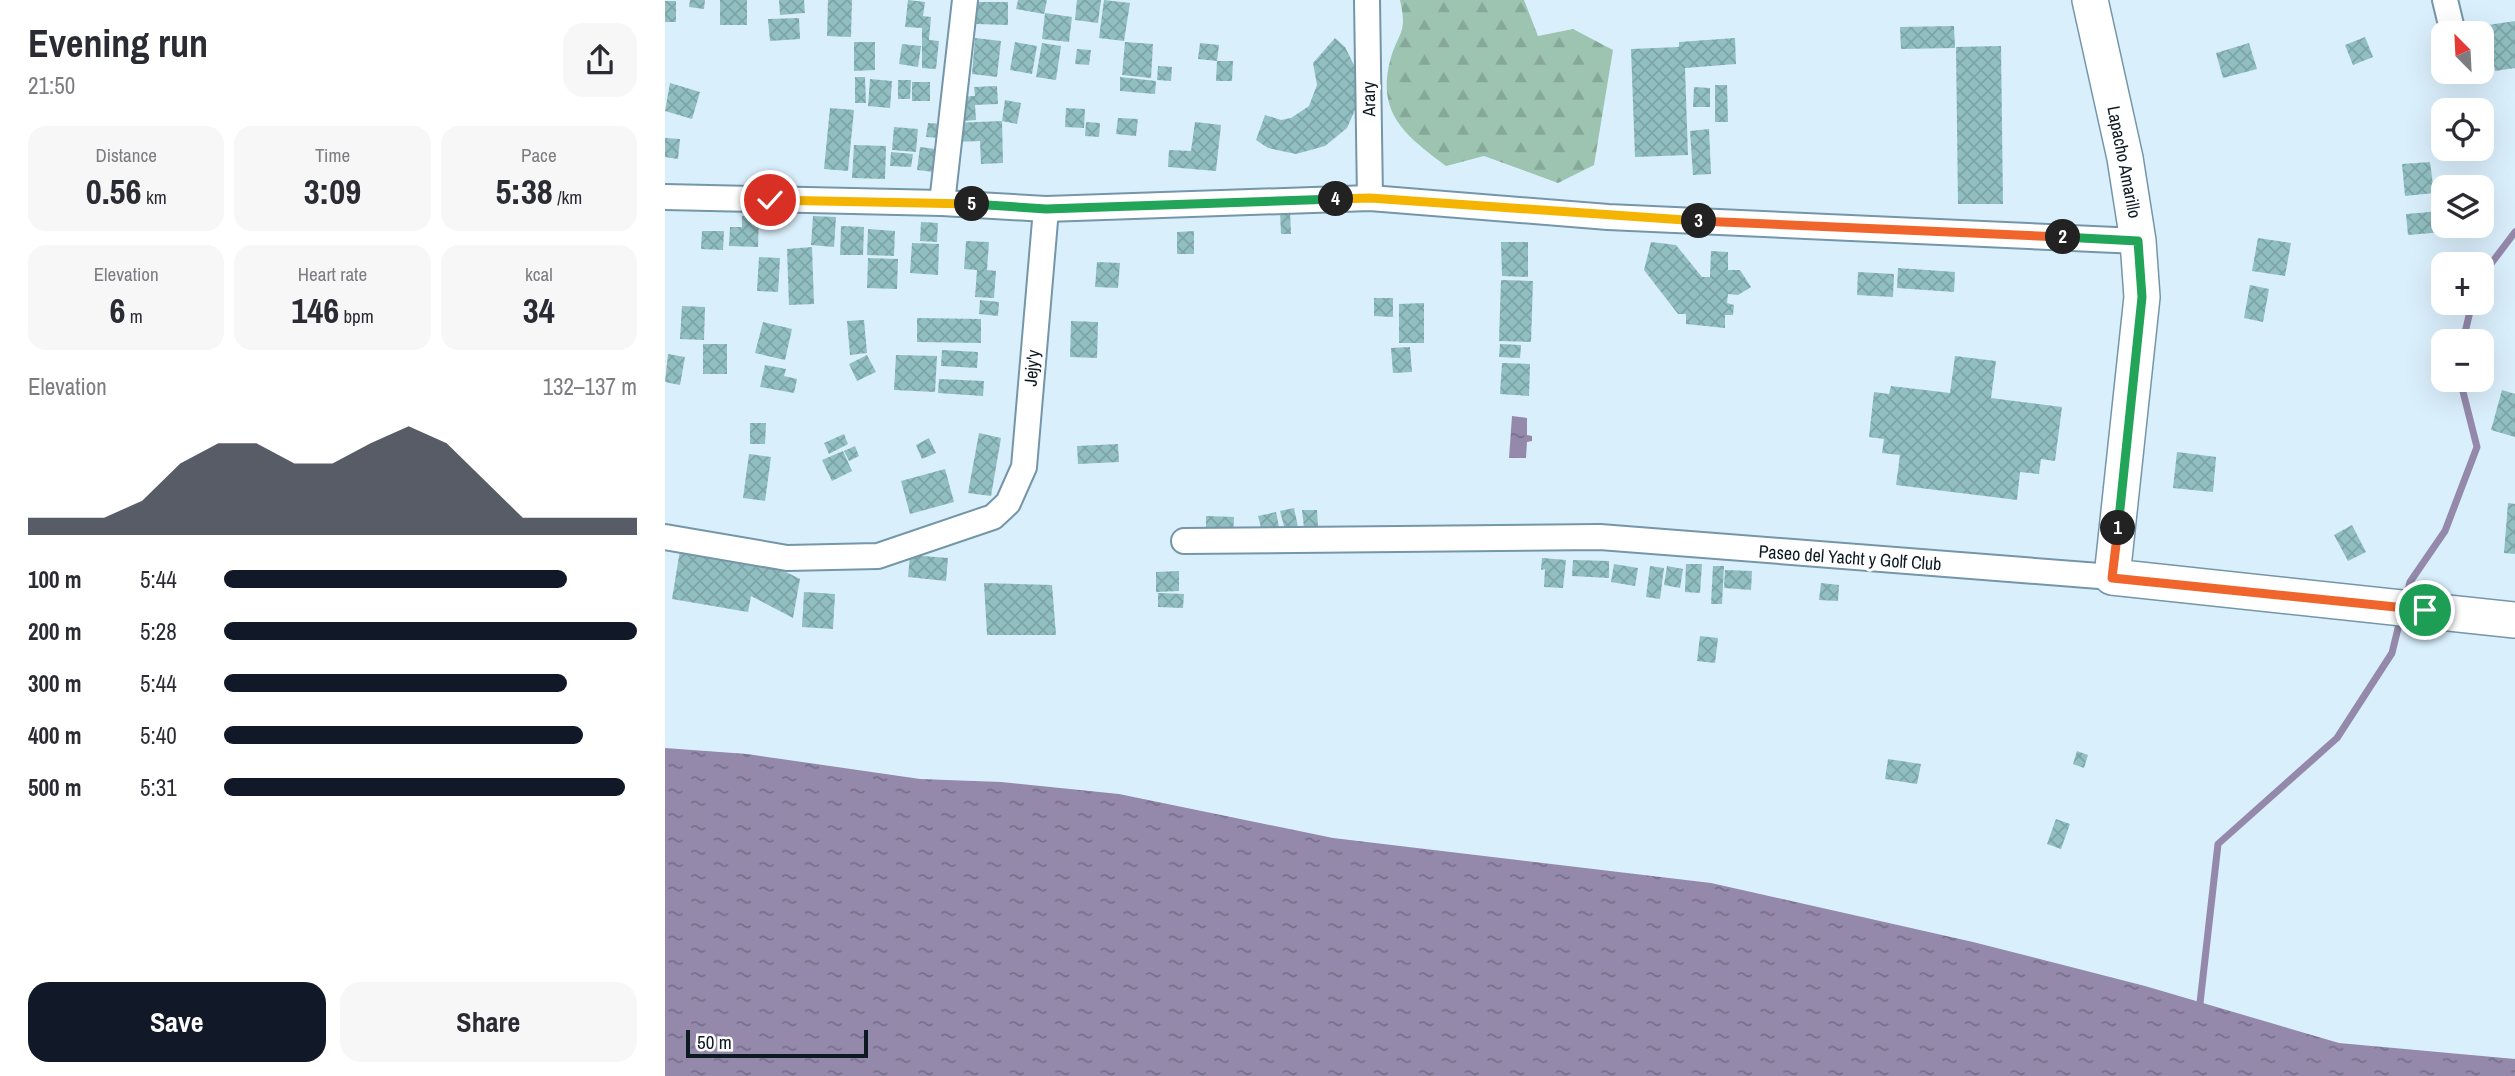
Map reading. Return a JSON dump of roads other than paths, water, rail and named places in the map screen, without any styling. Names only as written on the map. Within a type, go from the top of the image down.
[{"type":"main road","name":"Lapacho Amarillo","points":[[2089,0],[2125,158],[2138,241],[2142,297],[2112,578]]},
{"type":"main road","name":"Paseo del Yacht y Golf Club","points":[[2112,578],[2515,620]]},
{"type":"street","points":[[942,203],[965,0]]},
{"type":"street","name":"Arary","points":[[1367,0],[1370,198]]},
{"type":"street","points":[[2445,0],[2450,21]]},
{"type":"street","points":[[665,197],[942,203],[1046,209],[1370,198],[1608,217],[2138,241]]},
{"type":"street","name":"Jejy'y","points":[[665,537],[787,558],[878,556],[993,517],[1009,503],[1024,467],[1046,209]]},
{"type":"street","name":"Paseo del Yacht y Golf Club","points":[[1184,541],[1600,537],[2112,578]]},
{"type":"water","points":[[1512,416],[1527,418],[1527,435],[1532,436],[1532,441],[1527,442],[1526,458],[1509,458]]},
{"type":"water","points":[[665,748],[747,754],[920,779],[1001,782],[1119,794],[1333,838],[1711,883],[1973,942],[2145,986],[2339,1043],[2515,1059],[2515,1076],[665,1076]]},
{"type":"waterway","points":[[2494,260],[2515,232]]},
{"type":"waterway","points":[[2466,329],[2469,315]]},
{"type":"waterway","points":[[2406,598],[2410,582],[2445,531],[2477,447],[2463,392]]},
{"type":"waterway","points":[[2199,1012],[2218,844],[2337,738],[2392,653],[2401,616]]}]
